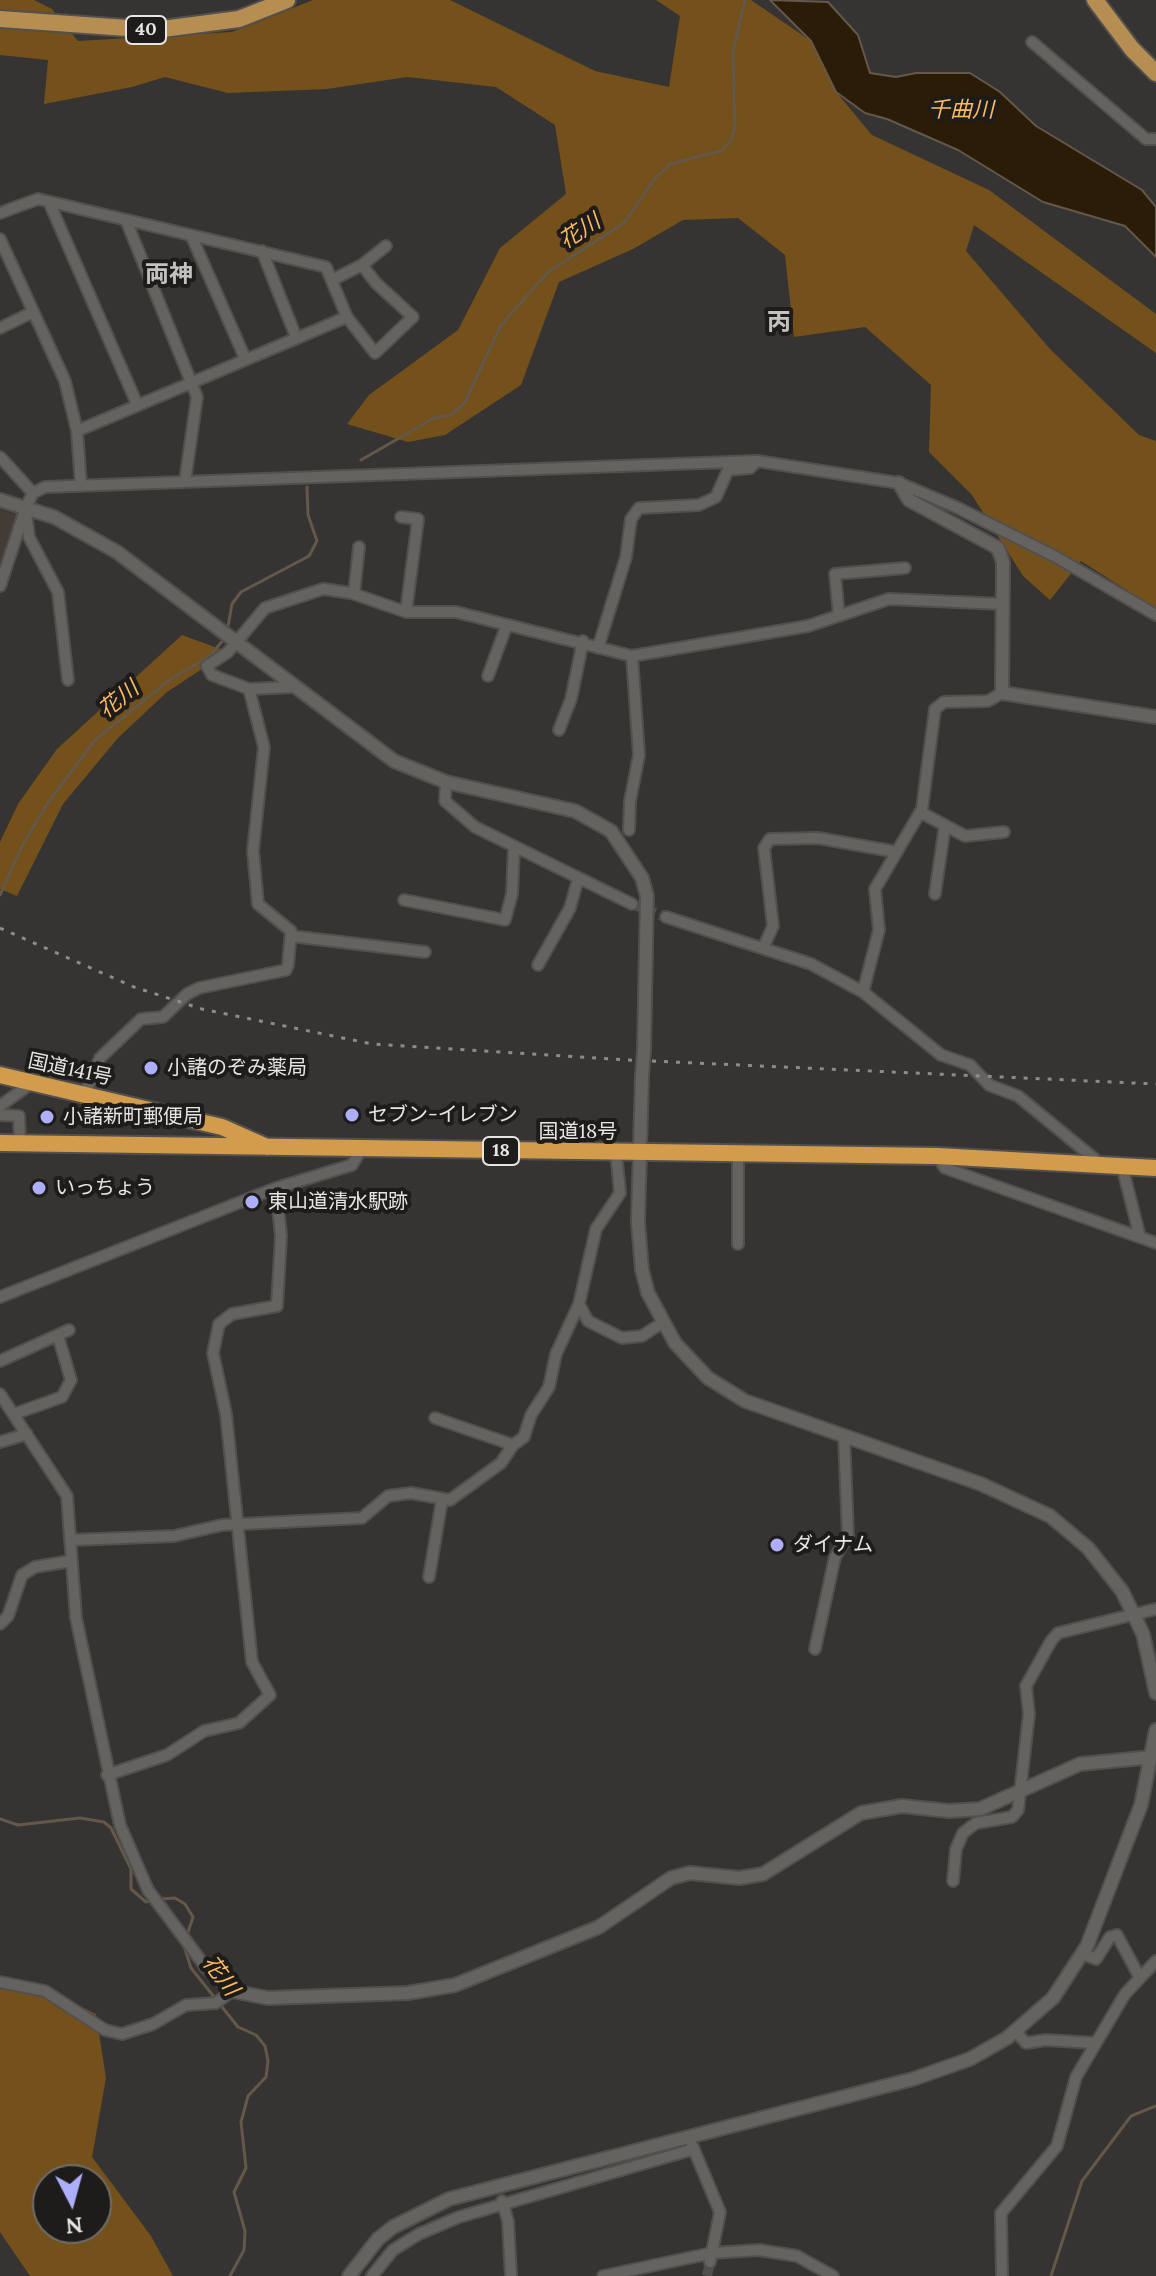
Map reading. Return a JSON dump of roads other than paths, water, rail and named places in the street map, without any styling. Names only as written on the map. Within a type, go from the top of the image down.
[{"type":"highway","name":"国道141号","points":[[0,1075],[212,1125],[243,1134],[269,1148]]},
{"type":"highway","points":[[206,1148],[212,1138],[212,1125]]},
{"type":"highway","name":"国道18号","points":[[0,1143],[937,1156],[1156,1168]]},
{"type":"main road","name":"40","points":[[0,19],[155,30],[239,19],[287,0]]},
{"type":"main road","points":[[1095,0],[1156,73]]},
{"type":"street","points":[[1032,42],[1146,139],[1156,139]]},
{"type":"street","points":[[0,213],[38,199],[326,267],[347,317],[375,353],[413,317],[376,283],[362,265]]},
{"type":"street","points":[[49,202],[137,404]]},
{"type":"street","points":[[126,220],[197,397],[185,481]]},
{"type":"street","points":[[191,235],[245,358]]},
{"type":"street","points":[[0,239],[65,381],[77,431],[81,485]]},
{"type":"street","points":[[332,280],[362,265],[386,246]]},
{"type":"street","points":[[262,251],[296,337]]},
{"type":"street","points":[[0,328],[33,312]]},
{"type":"street","points":[[77,431],[347,317]]},
{"type":"street","points":[[0,457],[33,493]]},
{"type":"street","points":[[598,648],[626,557],[631,519],[639,508],[699,505],[716,497],[728,470],[750,468],[757,461]]},
{"type":"street","points":[[0,586],[26,507],[33,493],[45,487],[757,461],[899,483],[1044,551],[1156,615]]},
{"type":"street","points":[[899,483],[909,500],[998,548],[1003,562],[1002,693]]},
{"type":"street","points":[[0,500],[79,528],[117,552],[394,761],[446,782],[575,811],[611,831],[642,878],[649,913],[638,1222],[642,1270],[662,1323],[693,1364],[725,1390],[990,1487],[1050,1516],[1102,1563],[1134,1614],[1149,1655],[1156,1693]]},
{"type":"street","points":[[26,507],[29,537],[58,592],[68,680]]},
{"type":"street","points":[[401,517],[418,519],[406,612]]},
{"type":"street","points":[[354,594],[359,547]]},
{"type":"street","points":[[839,616],[835,574],[905,568]]},
{"type":"street","points":[[294,687],[249,689],[212,675],[207,666],[220,660],[232,640],[265,608],[323,589],[354,594],[406,612],[456,612],[506,627],[583,641],[632,656],[808,626],[889,599],[1003,604]]},
{"type":"street","points":[[488,676],[506,627]]},
{"type":"street","points":[[559,730],[571,699],[583,641]]},
{"type":"street","points":[[629,830],[630,801],[639,755],[632,656]]},
{"type":"street","points":[[85,1093],[100,1058],[141,1019],[170,1013],[187,994],[199,988],[286,970],[291,931],[258,904],[253,851],[264,747],[249,689]]},
{"type":"street","points":[[863,992],[879,930],[875,889],[920,812],[927,785],[935,709],[944,702],[988,701],[1002,693],[1156,717]]},
{"type":"street","points":[[446,782],[445,801],[475,827],[514,849],[632,904]]},
{"type":"street","points":[[920,812],[965,836],[1004,832]]},
{"type":"street","points":[[935,894],[945,825]]},
{"type":"street","points":[[764,946],[773,926],[764,848],[770,839],[818,838],[897,852]]},
{"type":"street","points":[[404,900],[505,920],[512,894],[514,849]]},
{"type":"street","points":[[538,965],[570,908],[578,879]]},
{"type":"street","points":[[666,917],[764,946],[811,964],[863,992],[941,1055],[970,1065],[989,1085],[1018,1096],[1103,1166]]},
{"type":"street","points":[[291,936],[425,952]]},
{"type":"street","points":[[0,1106],[33,1082]]},
{"type":"street","points":[[0,1115],[19,1116],[20,1143]]},
{"type":"street","points":[[0,1297],[276,1188],[352,1165],[361,1150]]},
{"type":"street","points":[[71,1540],[174,1536],[238,1524],[362,1518],[388,1496],[411,1493],[450,1500],[501,1463],[513,1445],[524,1437],[531,1415],[549,1387],[556,1354],[579,1304],[596,1229],[620,1193],[616,1152]]},
{"type":"street","points":[[738,1153],[738,1244]]},
{"type":"street","points":[[937,1156],[945,1168],[1156,1243]]},
{"type":"street","points":[[1122,1166],[1140,1237]]},
{"type":"street","points":[[107,1775],[153,1762],[204,1731],[239,1723],[270,1695],[252,1662],[226,1414],[213,1353],[214,1334],[219,1324],[232,1314],[277,1306],[281,1236],[276,1188]]},
{"type":"street","points":[[579,1304],[588,1321],[622,1338],[642,1336],[662,1323]]},
{"type":"street","points":[[0,1361],[69,1330]]},
{"type":"street","points":[[14,1414],[62,1397],[71,1380],[58,1336]]},
{"type":"street","points":[[0,1394],[67,1496],[76,1618],[120,1825],[148,1890],[205,1966],[232,1991],[256,1997],[298,1998],[408,1993],[455,1985],[599,1927],[671,1878],[690,1873],[739,1878],[763,1874],[861,1813],[902,1806],[972,1810],[1019,1793],[1080,1764],[1153,1757]]},
{"type":"street","points":[[435,1418],[513,1445]]},
{"type":"street","points":[[0,1442],[27,1434]]},
{"type":"street","points":[[815,1649],[835,1557],[848,1535],[844,1436]]},
{"type":"street","points":[[429,1577],[442,1500]]},
{"type":"street","points":[[0,1624],[8,1616],[22,1575],[35,1567],[71,1561]]},
{"type":"street","points":[[953,1881],[956,1849],[963,1833],[976,1823],[1012,1817],[1018,1810],[1029,1714],[1026,1686],[1051,1641],[1058,1633],[1156,1609]]},
{"type":"street","points":[[349,2276],[378,2239],[426,2208],[472,2192],[937,2072],[980,2054],[1016,2032],[1053,1998],[1083,1954],[1133,1830],[1153,1757],[1156,1730]]},
{"type":"street","points":[[1083,1954],[1096,1959],[1110,1937],[1117,1935],[1139,1976]]},
{"type":"street","points":[[1002,2276],[1001,2213],[1057,2146],[1076,2077],[1139,1976],[1156,1961]]},
{"type":"street","points":[[0,1982],[45,1991],[105,2030],[122,2034],[153,2024],[186,2005],[216,2003],[232,1991]]},
{"type":"street","points":[[1016,2032],[1026,2043],[1046,2040],[1095,2043]]},
{"type":"street","points":[[688,2136],[720,2212],[711,2258]]},
{"type":"street","points":[[372,2276],[393,2250],[419,2234],[502,2202],[694,2149]]},
{"type":"street","points":[[502,2202],[508,2221],[511,2276]]},
{"type":"street","points":[[603,2276],[759,2250],[786,2253],[833,2276]]},
{"type":"water","name":"千曲川","points":[[770,0],[828,2],[858,35],[870,73],[896,77],[916,73],[970,73],[1000,92],[1036,126],[1142,190],[1156,207],[1156,257],[1125,226],[1043,202],[958,150],[887,119],[865,113],[836,92],[811,41]]},
{"type":"waterway","name":"花川","points":[[361,460],[434,418],[451,415],[464,404],[501,325],[548,272],[624,223],[656,177],[670,164],[721,151],[731,140],[735,128],[733,52],[745,0]]},
{"type":"waterway","name":"花川","points":[[227,632],[232,604],[241,592],[309,556],[317,541],[308,515],[307,487]]},
{"type":"waterway","name":"花川","points":[[0,895],[22,846],[47,804],[95,740],[172,678],[209,657],[224,639]]},
{"type":"waterway","name":"花川","points":[[0,1819],[18,1825],[80,1818],[104,1822],[111,1828],[131,1869],[131,1889],[146,1902],[153,1900]]},
{"type":"waterway","name":"花川","points":[[161,1899],[175,1898],[185,1904],[193,1917],[187,1935]]},
{"type":"waterway","name":"花川","points":[[184,1946],[191,1968],[238,2027],[256,2035],[265,2046],[268,2061],[266,2077],[248,2096],[241,2122],[246,2168],[234,2192],[245,2231],[244,2250],[230,2276]]},
{"type":"waterway","points":[[1051,2276],[1082,2181],[1131,2116],[1156,2106]]},
{"type":"tunnel","points":[[632,904],[666,917]]},
{"type":"tunnel","points":[[707,2276],[710,2262]]},
{"type":"railway","points":[[0,928],[134,987],[202,1009],[372,1044],[629,1060],[1156,1084]]},
{"type":"place","name":"小諸のぞみ薬局","points":[[151,1068]]},
{"type":"place","name":"セブン-イレブン","points":[[352,1115]]},
{"type":"place","name":"小諸新町郵便局","points":[[47,1117]]},
{"type":"place","name":"いっちょう","points":[[39,1188]]},
{"type":"place","name":"東山道清水駅跡","points":[[252,1202]]},
{"type":"place","name":"ダイナム","points":[[777,1545]]},
{"type":"district","name":"両神","points":[[169,275]]},
{"type":"district","name":"丙","points":[[779,323]]}]
